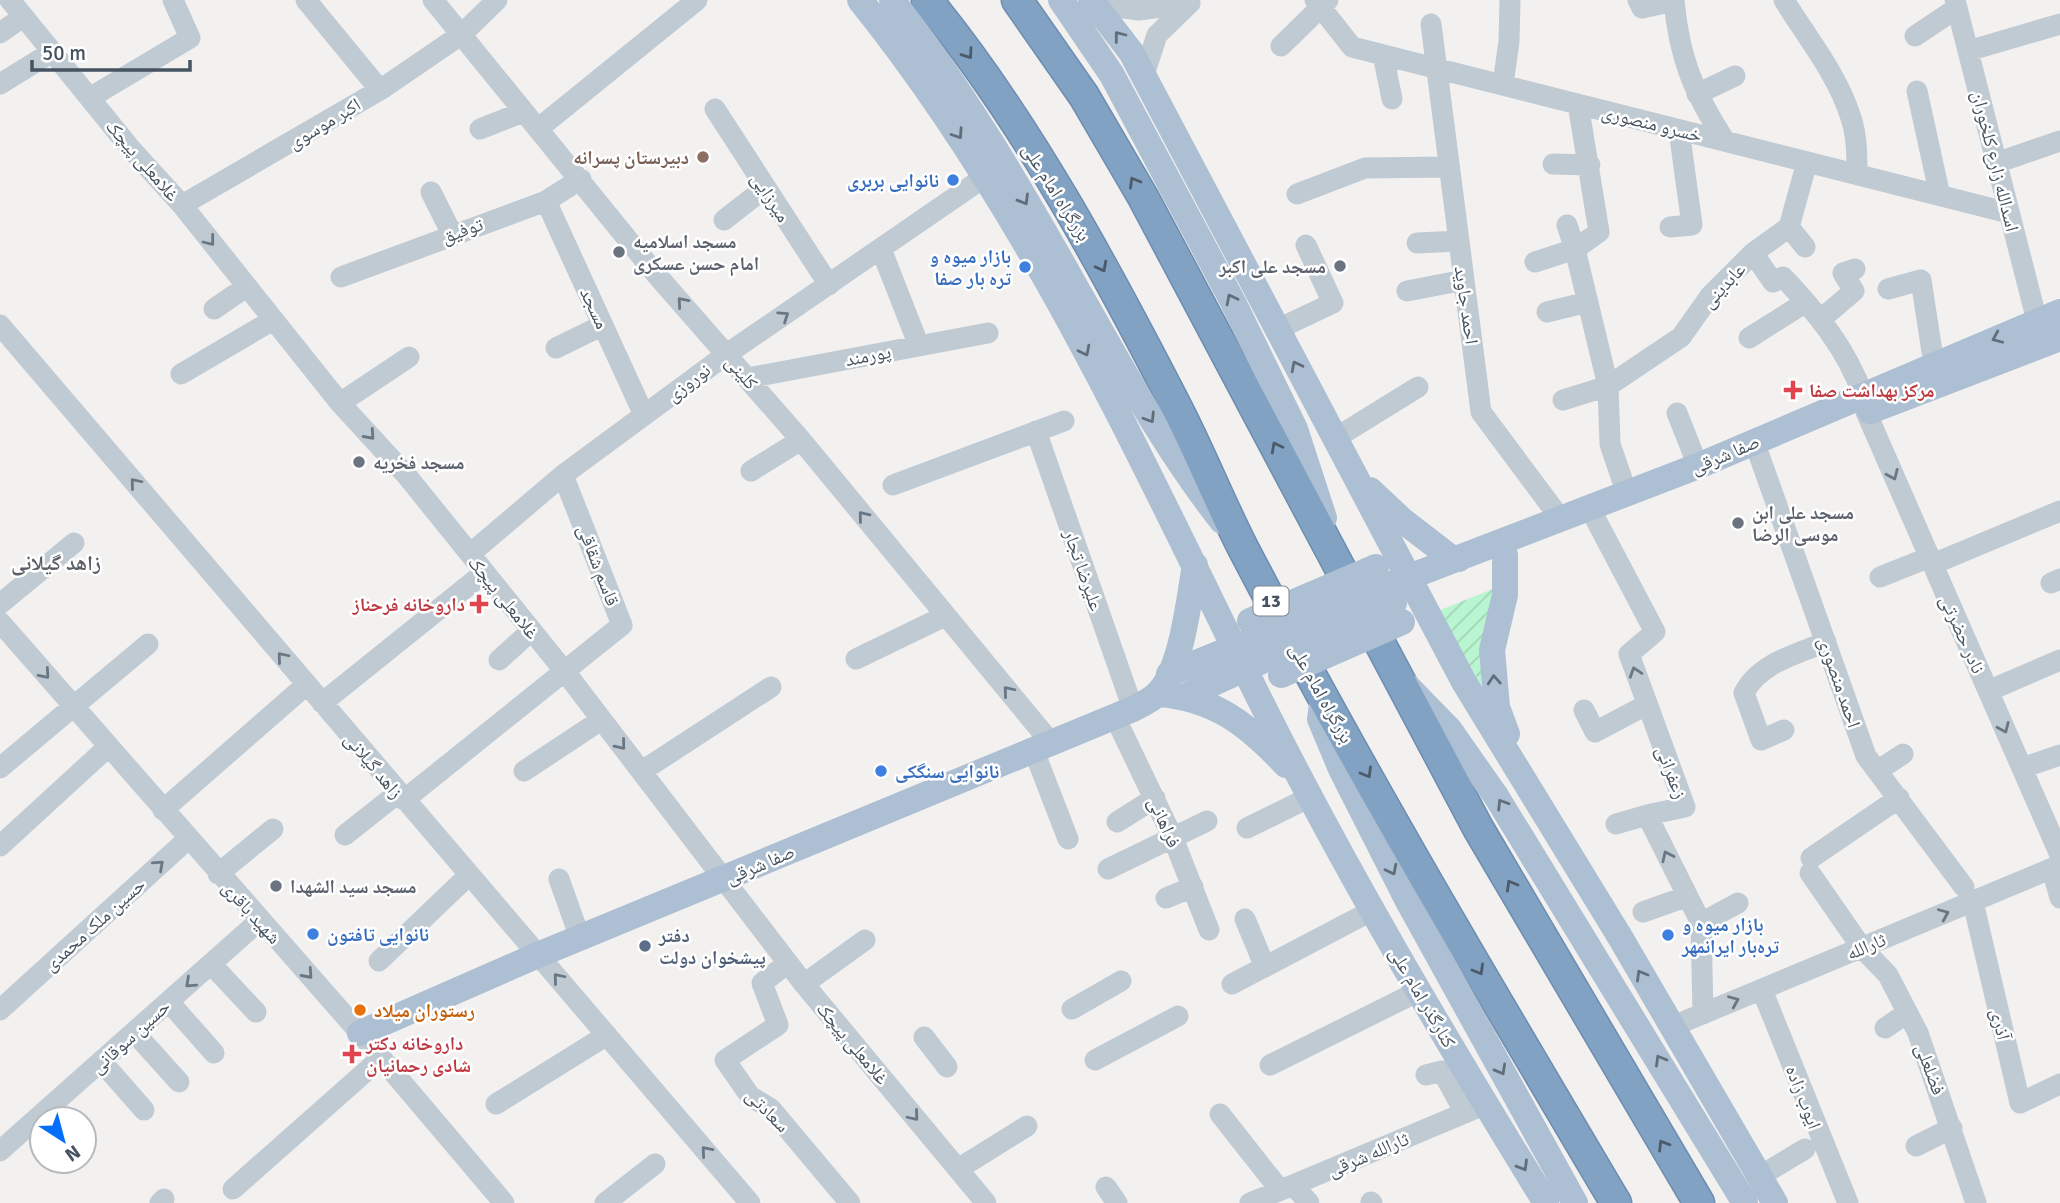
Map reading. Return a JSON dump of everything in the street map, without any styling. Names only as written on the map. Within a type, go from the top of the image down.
[{"type":"highway","name":"بزرگراه امام علی","points":[[927,0],[1009,114],[1098,259],[1179,412],[1242,546],[1323,696],[1540,1077],[1616,1203]]},
{"type":"highway","points":[[1017,0],[1084,96],[1104,130],[1478,828],[1699,1203]]},
{"type":"main road","points":[[860,0],[914,69],[986,176],[1056,295],[1220,614],[1236,621],[1256,651]]},
{"type":"main road","points":[[892,0],[953,82],[1180,467],[1242,546]]},
{"type":"main road","points":[[1061,0],[1112,75],[1239,313],[1295,429],[1339,566]]},
{"type":"main road","points":[[1092,2],[1131,52],[1144,75],[1334,439],[1357,477],[1388,540],[1385,555],[1397,591],[1433,625],[1481,712],[1775,1203]]},
{"type":"main road","name":"صفا شرقی","points":[[1397,591],[1505,555],[1564,525],[2050,329]]},
{"type":"main road","name":"صفا شرقی","points":[[1593,513],[1627,494],[1700,472]]},
{"type":"main road","points":[[1357,477],[1402,520],[1450,557],[1459,559]]},
{"type":"main road","name":"صفا شرقی","points":[[1397,591],[1459,559],[1564,525]]},
{"type":"main road","points":[[1505,555],[1505,595],[1492,650],[1494,686],[1497,707],[1530,791]]},
{"type":"main road","points":[[1195,565],[1180,641],[1163,684],[1185,696],[1222,709],[1268,747],[1309,792]]},
{"type":"main road","points":[[1256,651],[1397,591]]},
{"type":"main road","points":[[1185,696],[1256,651],[1397,591]]},
{"type":"main road","name":"صفا شرقی","points":[[360,1032],[580,937],[1124,713],[1163,684],[1256,651]]},
{"type":"main road","name":"کنارگذر امام علی","points":[[1256,651],[1271,688],[1267,712],[1309,792],[1419,991],[1476,1109],[1546,1203]]},
{"type":"main road","points":[[1396,674],[1449,729],[1496,796],[1745,1203]]},
{"type":"main road","points":[[1323,696],[1320,719],[1340,769],[1422,927],[1576,1203]]},
{"type":"street","points":[[90,97],[190,37],[173,0]]},
{"type":"street","points":[[306,0],[380,90]]},
{"type":"street","name":"کلینی","points":[[433,0],[523,112],[581,178],[655,273],[801,440],[945,616],[1043,747],[1068,839]]},
{"type":"street","name":"اکبر موسوی","points":[[183,205],[380,90],[462,34],[497,0]]},
{"type":"street","points":[[539,128],[697,0]]},
{"type":"street","points":[[1503,85],[1509,41],[1510,0]]},
{"type":"street","points":[[1638,0],[1642,8],[1674,1],[1676,27],[1690,82],[1725,141]]},
{"type":"street","points":[[1784,0],[1839,88],[1850,114],[1856,139],[1857,175]]},
{"type":"street","points":[[1092,2],[1139,10],[1191,1]]},
{"type":"street","points":[[1144,75],[1157,35],[1191,1]]},
{"type":"street","points":[[1281,46],[1321,2]]},
{"type":"street","name":"خسرو منصوری","points":[[1321,2],[1352,47],[2009,214]]},
{"type":"street","points":[[1915,36],[1956,4]]},
{"type":"street","name":"اسدالله زارع کلخوران","points":[[1956,4],[2009,214],[2050,329]]},
{"type":"street","points":[[0,33],[16,8]]},
{"type":"street","name":"غلامعلی پیچک","points":[[16,8],[131,149],[183,205],[340,403],[407,476],[566,673],[726,878],[804,984],[986,1203]]},
{"type":"street","name":"احمد جاوید","points":[[1431,24],[1481,412],[1564,525]]},
{"type":"street","points":[[1968,51],[2060,24]]},
{"type":"street","points":[[0,84],[52,52]]},
{"type":"street","points":[[1383,55],[1392,99]]},
{"type":"street","points":[[1696,94],[1735,76]]},
{"type":"street","points":[[1917,91],[1940,196]]},
{"type":"street","points":[[1535,262],[1575,249],[1600,232],[1578,104]]},
{"type":"street","name":"میرزایی","points":[[715,109],[830,285]]},
{"type":"street","points":[[480,129],[523,112]]},
{"type":"street","points":[[1670,227],[1692,226],[1679,130]]},
{"type":"street","points":[[1996,163],[2060,141]]},
{"type":"street","points":[[1805,247],[1789,227],[1807,162]]},
{"type":"street","points":[[1553,164],[1590,165]]},
{"type":"street","points":[[1297,194],[1365,168],[1448,167]]},
{"type":"street","name":"نوروزی","points":[[470,554],[564,475],[727,354],[986,176]]},
{"type":"street","name":"توفیق","points":[[341,277],[545,201],[581,178]]},
{"type":"street","points":[[724,220],[765,188]]},
{"type":"street","points":[[431,192],[452,234]]},
{"type":"street","name":"مسجد","points":[[545,201],[644,415]]},
{"type":"street","points":[[1567,225],[1608,386],[1610,444],[1627,494]]},
{"type":"street","name":"عابدینی","points":[[1563,400],[1608,386],[1681,337],[1710,296],[1753,253],[1789,227]]},
{"type":"street","points":[[1417,243],[1458,241]]},
{"type":"street","points":[[1278,329],[1333,303],[1306,245]]},
{"type":"street","points":[[881,249],[919,346]]},
{"type":"street","name":"نادر حضرتی","points":[[1753,253],[1773,282],[1783,277],[1806,302],[1848,359],[1931,561],[2022,768],[2057,863],[2060,898]]},
{"type":"street","points":[[1821,319],[1854,291],[1843,273],[1855,269]]},
{"type":"street","points":[[1407,291],[1464,280]]},
{"type":"street","points":[[1888,289],[1921,280],[1936,375]]},
{"type":"street","points":[[214,309],[246,287]]},
{"type":"street","points":[[1547,312],[1588,302]]},
{"type":"street","points":[[1749,338],[1806,302]]},
{"type":"street","points":[[181,374],[273,320]]},
{"type":"street","name":"زاهد گیلانی","points":[[0,325],[750,1203]]},
{"type":"street","points":[[556,348],[603,325]]},
{"type":"street","name":"پورمند","points":[[748,378],[988,333]]},
{"type":"street","points":[[340,403],[409,357]]},
{"type":"street","points":[[1334,439],[1418,387]]},
{"type":"street","points":[[1677,413],[1700,472]]},
{"type":"street","points":[[893,485],[1065,421]]},
{"type":"street","name":"علیرضا تجار","points":[[1036,431],[1124,713]]},
{"type":"street","points":[[751,471],[801,440]]},
{"type":"street","name":"احمد منصوری","points":[[1756,448],[1859,739],[1877,771],[1968,894]]},
{"type":"street","name":"قاسم شقاقی","points":[[564,475],[622,625],[566,673]]},
{"type":"street","name":"زعفرانی","points":[[1593,513],[1655,632],[1629,654],[1685,807],[1647,815],[1685,897],[1701,923]]},
{"type":"street","points":[[1880,577],[2058,517]]},
{"type":"street","points":[[0,604],[74,543]]},
{"type":"street","points":[[322,703],[484,573]]},
{"type":"street","points":[[856,659],[945,616]]},
{"type":"street","name":"شهید باقری","points":[[0,622],[218,874],[360,1032],[491,1198]]},
{"type":"street","points":[[499,660],[531,631]]},
{"type":"street","points":[[1784,730],[1761,740],[1744,693],[1751,679],[1764,670],[1826,642]]},
{"type":"street","points":[[0,768],[148,644]]},
{"type":"street","points":[[1988,691],[2060,660]]},
{"type":"street","points":[[345,835],[401,797],[566,673]]},
{"type":"street","points":[[163,810],[306,685]]},
{"type":"street","points":[[642,772],[771,687]]},
{"type":"street","points":[[1584,710],[1595,732],[1646,705]]},
{"type":"street","name":"فراهانی","points":[[1124,713],[1155,798],[1209,930]]},
{"type":"street","points":[[524,771],[601,720]]},
{"type":"street","points":[[0,846],[109,746]]},
{"type":"street","points":[[1877,771],[1903,754]]},
{"type":"street","points":[[2022,768],[2060,755]]},
{"type":"street","points":[[1247,828],[1309,792]]},
{"type":"street","points":[[1117,822],[1155,798]]},
{"type":"street","name":"فضلعلی","points":[[1899,798],[1811,865],[1862,948],[1888,975],[1907,1013],[1952,1128],[1976,1203]]},
{"type":"street","points":[[1616,824],[1647,815]]},
{"type":"street","points":[[1108,869],[1207,821]]},
{"type":"street","points":[[218,874],[273,829]]},
{"type":"street","name":"حسین ملک محمدی","points":[[0,1010],[188,838]]},
{"type":"street","name":"ثارالله","points":[[1671,1027],[1862,948],[1968,894],[2057,863]]},
{"type":"street","points":[[379,961],[469,875]]},
{"type":"street","points":[[559,879],[580,937]]},
{"type":"street","points":[[1166,898],[1193,887]]},
{"type":"street","name":"آذری","points":[[1968,894],[2020,1103],[2060,1084]]},
{"type":"street","points":[[1643,912],[1685,897]]},
{"type":"street","points":[[1703,1014],[1701,923],[1738,903]]},
{"type":"street","points":[[1232,984],[1373,910]]},
{"type":"street","points":[[1245,919],[1265,967]]},
{"type":"street","name":"حسین سوقانی","points":[[0,1151],[260,921]]},
{"type":"street","points":[[804,984],[865,940]]},
{"type":"street","name":"سعادتی","points":[[788,963],[762,983],[778,1025],[725,1060],[750,1096],[771,1109],[850,1203]]},
{"type":"street","points":[[211,964],[256,1012]]},
{"type":"street","points":[[1072,1009],[1121,981]]},
{"type":"street","name":"ایوب زاده","points":[[1762,990],[1848,1203]]},
{"type":"street","points":[[1270,1065],[1419,991]]},
{"type":"street","points":[[169,1002],[214,1053]]},
{"type":"street","points":[[1885,1028],[1907,1013]]},
{"type":"street","points":[[1095,1060],[1178,1016]]},
{"type":"street","points":[[134,1032],[179,1082]]},
{"type":"street","points":[[496,1104],[607,1035]]},
{"type":"street","points":[[924,1037],[947,1067]]},
{"type":"street","points":[[233,1189],[381,1058]]},
{"type":"street","points":[[101,1061],[144,1110]]},
{"type":"street","points":[[1426,1075],[1443,1071],[1476,1109]]},
{"type":"street","name":"ثارالله شرقی","points":[[1250,1203],[1476,1109]]},
{"type":"street","points":[[1220,1114],[1286,1187],[1309,1203]]},
{"type":"street","points":[[958,1169],[1027,1126]]},
{"type":"street","points":[[1916,1146],[1952,1128]]},
{"type":"street","points":[[1760,1176],[1805,1149]]},
{"type":"street","points":[[605,1203],[654,1164]]},
{"type":"green space","points":[[1495,588],[1482,687],[1438,611]]},
{"type":"place","name":"دبیرستان پسرانه","points":[[703,157]]},
{"type":"place","name":"نانوایی بربری","points":[[953,180]]},
{"type":"place","name":"مسجد اسلامیه امام حسن عسکری","points":[[619,252]]},
{"type":"place","name":"مسجد علی اکبر","points":[[1340,266]]},
{"type":"place","name":"بازار میوه و تره بار صفا","points":[[1025,267]]},
{"type":"place","name":"مرکز بهداشت صفا","points":[[1793,390]]},
{"type":"place","name":"مسجد فخریه","points":[[359,462]]},
{"type":"place","name":"مسجد علی ابن موسی الرضا","points":[[1738,523]]},
{"type":"place","name":"داروخانه فرحناز","points":[[479,604]]},
{"type":"place","name":"نانوایی سنگکی","points":[[881,771]]},
{"type":"place","name":"مسجد سید الشهدا","points":[[276,886]]},
{"type":"place","name":"نانوایی تافتون","points":[[313,934]]},
{"type":"place","name":"بازار میوه و تره‌بار ایرانمهر","points":[[1668,935]]},
{"type":"place","name":"دفتر پیشخوان دولت","points":[[645,946]]},
{"type":"place","name":"رستوران میلاد","points":[[360,1010]]},
{"type":"place","name":"داروخانه دکتر شادی رحمانیان","points":[[352,1054]]},
{"type":"district","name":"زاهد گیلانی","points":[[56,563]]}]
